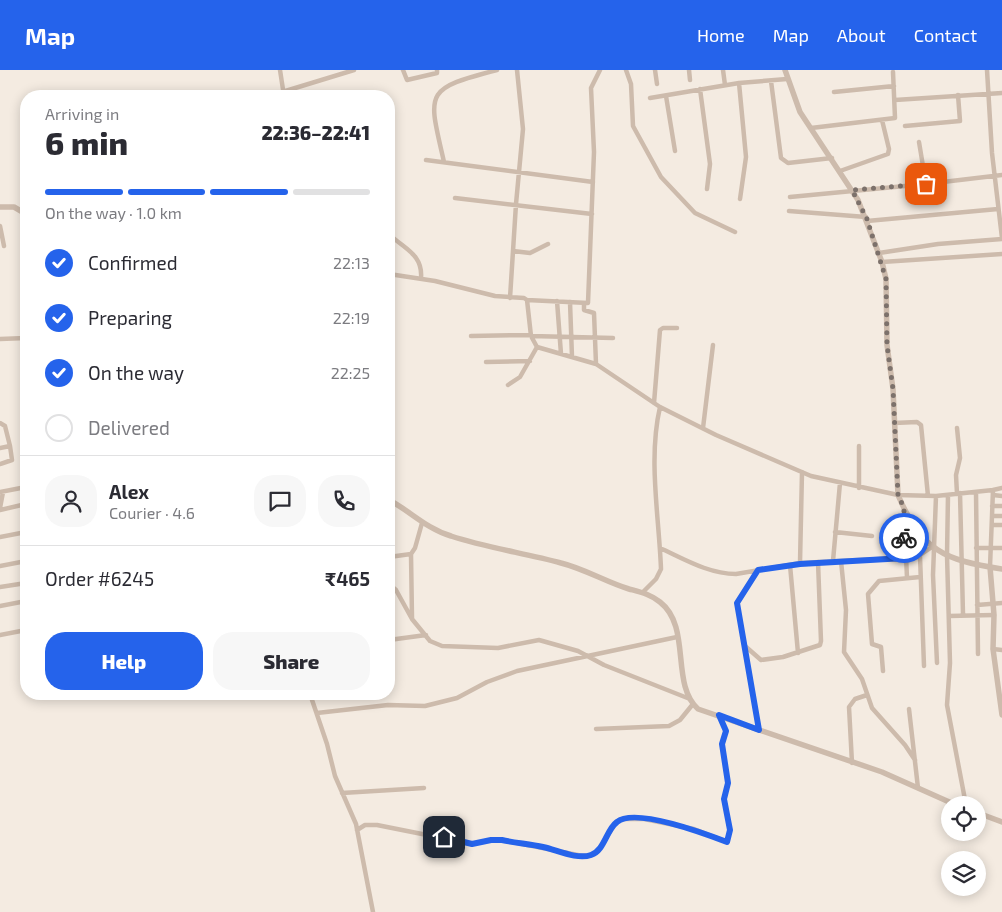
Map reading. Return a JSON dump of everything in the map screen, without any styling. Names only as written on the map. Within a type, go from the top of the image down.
[{"type":"street","points":[[280,70],[283,90]]},
{"type":"street","points":[[296,90],[354,70]]},
{"type":"street","points":[[403,70],[407,80],[437,72],[436,70]]},
{"type":"street","points":[[444,162],[432,111],[437,94],[444,87],[459,80],[497,70]]},
{"type":"street","points":[[510,298],[523,129],[517,70]]},
{"type":"street","points":[[395,275],[421,278],[494,296],[527,300],[588,303],[594,152],[591,88],[600,70]]},
{"type":"street","points":[[626,70],[631,84],[633,126],[661,177],[695,213],[735,232]]},
{"type":"street","points":[[655,70],[657,84]]},
{"type":"street","points":[[689,70],[690,80]]},
{"type":"street","points":[[723,70],[725,85]]},
{"type":"street","points":[[785,70],[800,112],[832,158],[867,219],[882,262],[886,279],[887,345],[893,389],[898,495],[920,536],[934,548],[962,560],[1002,569]]},
{"type":"street","points":[[879,254],[938,244],[1002,238],[994,176],[987,70]]},
{"type":"street","points":[[812,128],[895,118],[893,72]]},
{"type":"street","points":[[650,98],[739,83],[787,79]]},
{"type":"street","points":[[771,81],[781,158],[788,163],[832,158]]},
{"type":"street","points":[[739,83],[746,157],[740,199]]},
{"type":"street","points":[[834,92],[894,86]]},
{"type":"street","points":[[700,89],[710,164],[707,189]]},
{"type":"street","points":[[895,100],[1002,94]]},
{"type":"street","points":[[905,126],[960,121],[958,95]]},
{"type":"street","points":[[666,96],[675,151]]},
{"type":"street","points":[[840,171],[888,154],[889,149],[882,120]]},
{"type":"street","points":[[920,142],[926,184]]},
{"type":"street","points":[[426,160],[593,182]]},
{"type":"street","points":[[790,197],[1002,175]]},
{"type":"street","points":[[455,198],[592,214]]},
{"type":"street","points":[[0,207],[14,207],[20,210]]},
{"type":"street","points":[[789,211],[867,219],[998,209]]},
{"type":"street","points":[[0,226],[4,246]]},
{"type":"street","points":[[395,239],[417,258],[422,268],[421,278]]},
{"type":"street","points":[[513,251],[530,253],[548,244]]},
{"type":"street","points":[[882,262],[1002,254]]},
{"type":"street","points":[[527,300],[531,336],[537,347],[596,364],[660,407],[802,472],[859,488],[898,495],[936,496],[976,492],[993,493],[1002,496]]},
{"type":"street","points":[[557,301],[561,354]]},
{"type":"street","points":[[570,302],[572,357]]},
{"type":"street","points":[[584,303],[584,310],[594,312],[596,364]]},
{"type":"street","points":[[654,403],[660,330],[663,328],[677,328]]},
{"type":"street","points":[[472,336],[613,338]]},
{"type":"street","points":[[0,340],[20,338]]},
{"type":"street","points":[[703,428],[713,344]]},
{"type":"street","points":[[508,384],[520,377],[537,347]]},
{"type":"street","points":[[486,362],[530,361]]},
{"type":"street","points":[[643,592],[656,579],[661,568],[655,465],[656,426],[660,407]]},
{"type":"street","points":[[894,423],[917,422],[921,425],[928,496]]},
{"type":"street","points":[[0,423],[6,426],[12,460],[0,464]]},
{"type":"street","points":[[957,428],[960,458],[956,475],[959,494],[963,614]]},
{"type":"street","points":[[0,448],[10,446]]},
{"type":"street","points":[[859,446],[859,488]]},
{"type":"street","points":[[800,564],[802,472]]},
{"type":"street","points":[[833,561],[834,532],[840,483]]},
{"type":"street","points":[[20,488],[1,492],[0,509],[20,505]]},
{"type":"street","points":[[993,493],[1002,488]]},
{"type":"street","points":[[976,492],[978,654]]},
{"type":"street","points":[[993,493],[990,567],[994,615],[993,649],[1002,715]]},
{"type":"street","points":[[948,495],[947,555],[950,687],[947,705],[964,796]]},
{"type":"street","points":[[936,496],[933,575],[937,663]]},
{"type":"street","points":[[395,504],[422,523],[452,537],[561,563],[629,589],[643,592],[661,602],[674,620],[685,687],[691,701],[698,709],[882,772],[941,798]]},
{"type":"street","points":[[992,506],[1002,506]]},
{"type":"street","points":[[904,508],[907,578]]},
{"type":"street","points":[[992,516],[1002,516]]},
{"type":"street","points":[[395,557],[411,554],[416,548],[422,523]]},
{"type":"street","points":[[992,525],[1002,525]]},
{"type":"street","points":[[834,532],[872,536]]},
{"type":"street","points":[[0,537],[20,533]]},
{"type":"street","points":[[660,548],[698,566],[726,574],[818,562],[905,558],[920,556],[934,548]]},
{"type":"street","points":[[976,548],[1002,548]]},
{"type":"street","points":[[411,554],[412,619]]},
{"type":"street","points":[[920,556],[924,666]]},
{"type":"street","points":[[841,560],[846,610],[844,652],[862,679],[872,708],[905,744],[915,760]]},
{"type":"street","points":[[0,566],[20,562]]},
{"type":"street","points":[[744,645],[761,660],[816,648],[821,641],[818,562]]},
{"type":"street","points":[[790,565],[798,653]]},
{"type":"street","points":[[758,570],[737,603],[759,730]]},
{"type":"street","points":[[883,671],[881,647],[872,644],[868,594],[879,581],[920,576]]},
{"type":"street","points":[[0,587],[20,584]]},
{"type":"street","points":[[395,589],[412,619],[430,641],[442,646],[498,648],[539,640],[585,655],[691,701]]},
{"type":"street","points":[[0,606],[20,602]]},
{"type":"street","points":[[977,605],[1002,603]]},
{"type":"street","points":[[949,616],[963,614],[994,615]]},
{"type":"street","points":[[0,635],[20,631]]},
{"type":"street","points":[[395,639],[426,635]]},
{"type":"street","points":[[317,712],[388,704],[425,706],[457,698],[502,676],[585,655],[638,647],[677,637]]},
{"type":"street","points":[[993,649],[1002,650]]},
{"type":"street","points":[[995,663],[1002,665]]},
{"type":"street","points":[[852,763],[849,707],[855,699],[867,695]]},
{"type":"street","points":[[312,700],[342,793],[357,830],[373,912]]},
{"type":"street","points":[[596,729],[669,726],[680,720],[691,701]]},
{"type":"street","points":[[908,709],[918,788]]},
{"type":"street","points":[[357,830],[365,825],[377,825],[472,844],[502,840],[583,856],[598,851],[616,822],[622,819],[644,819],[664,821],[694,829],[727,842],[730,830],[724,799],[728,783],[722,744],[726,731],[719,715]]},
{"type":"street","points":[[342,793],[424,788]]},
{"type":"street","points":[[986,816],[1002,822]]},
{"type":"way so far","points":[[904,538],[904,508],[898,495],[893,389],[887,345],[886,279],[878,248],[867,219],[852,190],[926,184]]},
{"type":"route","points":[[444,837],[472,844],[502,840],[542,846],[583,856],[591,855],[598,851],[616,822],[622,819],[644,819],[664,821],[694,829],[727,842],[730,830],[724,811],[724,799],[728,783],[722,744],[726,731],[719,715],[759,730],[737,603],[740,597],[758,570],[778,566],[833,561],[905,558],[904,538]]}]
